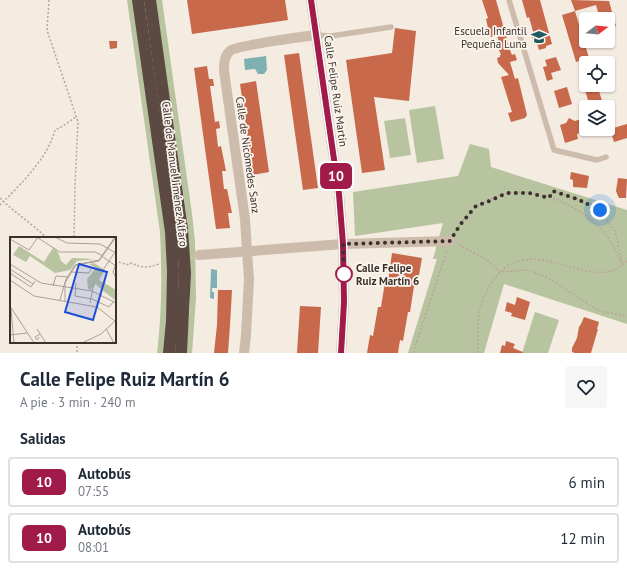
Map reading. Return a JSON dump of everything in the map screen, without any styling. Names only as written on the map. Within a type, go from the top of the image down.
[{"type":"highway","name":"Calle de Manuel Jiménez Alfaro","points":[[138,0],[171,232],[174,271],[170,353]]},
{"type":"highway","name":"Calle de Manuel Jiménez Alfaro","points":[[150,0],[182,229],[185,273],[181,353]]},
{"type":"street","name":"Calle Felipe Ruiz Martín","points":[[311,0],[339,194],[343,244],[344,302],[341,353]]},
{"type":"street","name":"Calle de Nicómedes Sanz","points":[[244,353],[248,279],[245,219],[224,71],[225,57],[231,50],[245,46],[316,35]]},
{"type":"street","points":[[199,255],[343,244],[450,241]]},
{"type":"lane","points":[[509,0],[554,150],[597,160],[606,157]]},
{"type":"lane","points":[[316,35],[331,36],[391,27]]},
{"type":"path","points":[[49,0],[47,30],[78,122],[74,185],[74,237]]},
{"type":"path","points":[[0,205],[45,154],[55,130],[76,116]]},
{"type":"path","points":[[549,198],[553,191],[580,200],[585,204],[592,204],[600,210],[615,231],[623,266]]},
{"type":"path","points":[[413,353],[450,241],[460,225],[476,206],[507,193],[529,193],[560,201],[577,210],[592,221],[609,239],[623,266]]},
{"type":"path","points":[[0,198],[13,211],[37,228],[46,237]]},
{"type":"path","points":[[450,241],[487,260],[500,272],[529,270],[548,278],[599,311],[627,316]]},
{"type":"path","points":[[478,353],[479,314],[487,289],[500,272],[512,263],[530,259],[547,260],[593,273],[611,272],[623,266],[627,261]]},
{"type":"path","points":[[116,261],[129,265],[131,263],[142,268],[159,264]]},
{"type":"green space","points":[[127,0],[134,0],[160,181],[168,261],[167,325],[164,353],[157,353],[161,292],[160,232]]},
{"type":"green space","points":[[155,0],[162,0],[195,241],[196,298],[192,353],[186,353],[190,304],[189,252],[186,212]]},
{"type":"green space","points":[[435,106],[444,159],[417,163],[409,110]]},
{"type":"green space","points":[[405,118],[411,155],[390,158],[384,121]]},
{"type":"green space","points":[[470,144],[489,149],[491,167],[627,210],[627,324],[504,284],[484,353],[408,353],[437,259],[433,259],[443,223],[355,236],[353,192],[458,176]]},
{"type":"green space","points":[[535,312],[559,320],[548,353],[522,353]]},
{"type":"water","points":[[266,56],[267,70],[264,74],[258,74],[255,69],[245,70],[244,59]]},
{"type":"water","points":[[211,269],[217,270],[217,288],[212,288],[212,292],[214,292],[214,299],[210,298]]},
{"type":"building","points":[[187,0],[285,0],[288,20],[192,34]]},
{"type":"building","points":[[482,0],[496,0],[510,50],[512,55],[515,54],[517,60],[510,62],[515,79],[518,78],[527,115],[525,118],[511,122],[508,113],[512,112],[501,77],[509,75],[498,63],[497,58],[501,55],[499,50],[501,49],[497,35],[490,37],[486,19],[488,18]]},
{"type":"building","points":[[522,0],[540,0],[552,44],[546,46],[546,48],[539,50],[537,43],[534,44],[532,36],[534,35]]},
{"type":"building","points":[[571,0],[609,1],[612,12],[598,12],[596,5],[575,11]]},
{"type":"building","points":[[575,11],[579,24],[579,48],[586,48],[588,56],[579,56],[579,61],[576,62],[562,15]]},
{"type":"building","points":[[395,28],[416,31],[409,101],[374,97],[385,170],[362,173],[346,60],[392,53]]},
{"type":"building","points":[[109,41],[117,41],[117,48],[110,49]]},
{"type":"building","points":[[299,53],[318,188],[303,190],[284,55]]},
{"type":"building","points":[[556,57],[561,70],[551,73],[553,79],[547,81],[543,67],[547,66],[545,60]]},
{"type":"building","points":[[207,66],[209,79],[213,79],[214,86],[210,86],[215,122],[219,121],[220,128],[216,129],[218,147],[221,146],[226,171],[222,171],[224,189],[227,189],[232,213],[228,213],[230,228],[216,229],[194,68]]},
{"type":"building","points":[[256,81],[269,172],[253,175],[240,84]]},
{"type":"building","points":[[567,87],[572,104],[559,108],[554,91]]},
{"type":"building","points":[[586,92],[599,92],[602,100],[588,100]]},
{"type":"building","points":[[569,118],[575,121],[579,120],[579,133],[577,134],[578,139],[565,143],[560,125],[566,123]]},
{"type":"building","points":[[627,124],[627,138],[614,142],[612,136],[615,136],[615,128]]},
{"type":"building","points":[[571,172],[589,176],[587,188],[573,187],[573,180],[570,179]]},
{"type":"building","points":[[618,178],[627,179],[626,198],[619,198],[616,191]]},
{"type":"building","points":[[392,253],[422,258],[417,287],[414,286],[410,312],[408,312],[403,341],[400,340],[398,353],[367,353],[370,335],[373,336],[378,307],[381,307],[385,282],[388,282]]},
{"type":"building","points":[[218,290],[232,290],[228,353],[214,353],[217,325]]},
{"type":"building","points":[[517,297],[530,302],[525,320],[511,316],[512,313],[505,311],[507,302],[515,305]]},
{"type":"building","points":[[300,306],[321,307],[318,353],[297,353]]},
{"type":"building","points":[[584,317],[599,322],[598,329],[591,353],[575,353],[572,352],[572,348]]},
{"type":"building","points":[[506,341],[515,344],[513,348],[523,353],[500,353],[502,345],[505,346]]},
{"type":"bus line","name":"10","points":[[311,0],[339,194],[344,272],[341,353]]},
{"type":"place","name":"Escuela Infantil Pequeña Luna","points":[[539,37]]},
{"type":"place","name":"Calle Felipe Ruiz Martín 6","points":[[344,274]]},
{"type":"route","points":[[344,274],[343,244],[450,241],[460,225],[476,206],[507,193],[529,193],[549,198],[553,191],[580,200],[585,204],[592,204],[600,210]]}]
